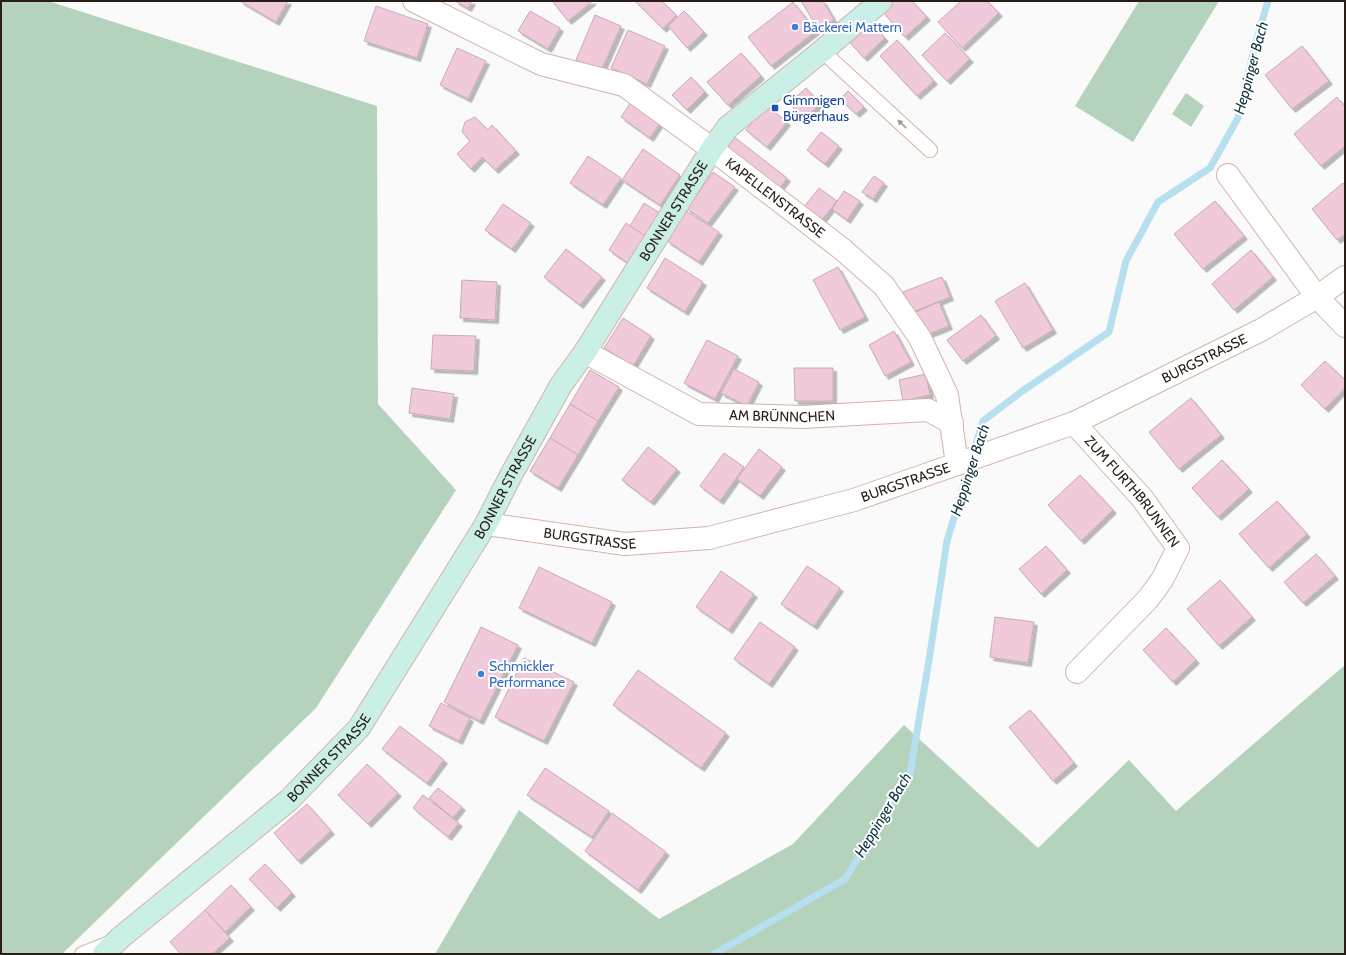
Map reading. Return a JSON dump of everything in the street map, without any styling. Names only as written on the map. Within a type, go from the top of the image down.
[{"type":"main road","name":"BONNER STRASSE","points":[[104,954],[120,938],[290,800],[359,728],[486,524],[511,475],[561,385],[585,352],[712,149],[728,127],[881,1]]},
{"type":"street","name":"KAPELLENSTRASSE","points":[[414,1],[541,64],[624,85],[712,149],[842,249],[884,286],[920,338],[947,395],[952,423]]},
{"type":"street","points":[[1228,175],[1317,297],[1345,326]]},
{"type":"street","name":"BURGSTRASSE","points":[[486,524],[625,544],[709,538],[854,500],[1074,423],[1262,330],[1317,297],[1345,276]]},
{"type":"street","name":"AM BRÜNNCHEN","points":[[585,352],[699,414],[803,417],[928,410],[952,423]]},
{"type":"street","points":[[952,423],[967,461]]},
{"type":"street","name":"ZUM FURTHBRUNNEN","points":[[1074,423],[1142,498],[1178,548],[1162,580],[1148,599],[1077,672]]},
{"type":"lane","points":[[822,51],[930,150]]},
{"type":"lane","points":[[82,954],[120,938]]},
{"type":"green space","points":[[1,1],[48,1],[377,106],[378,404],[456,490],[316,708],[62,954],[1,954]]},
{"type":"green space","points":[[1139,1],[1219,1],[1133,142],[1075,106]]},
{"type":"green space","points":[[1186,93],[1204,106],[1191,127],[1172,114]]},
{"type":"green space","points":[[1345,665],[1345,954],[435,954],[519,810],[659,919],[793,844],[904,725],[1038,848],[1129,760],[1176,811]]},
{"type":"building","points":[[240,1],[288,1],[276,22]]},
{"type":"building","points":[[455,1],[472,1],[468,8]]},
{"type":"building","points":[[552,1],[593,1],[568,21]]},
{"type":"building","points":[[635,1],[662,1],[676,15],[663,29]]},
{"type":"building","points":[[801,1],[823,1],[834,20],[818,29]]},
{"type":"building","points":[[893,1],[912,1],[927,17],[905,37],[882,11]]},
{"type":"building","points":[[961,1],[987,1],[999,13],[962,48],[938,22]]},
{"type":"building","points":[[793,2],[816,31],[771,66],[748,37]]},
{"type":"building","points":[[376,6],[428,24],[417,58],[364,41]]},
{"type":"building","points":[[530,11],[560,28],[548,49],[518,31]]},
{"type":"building","points":[[684,11],[704,32],[687,48],[668,26]]},
{"type":"building","points":[[595,15],[621,26],[601,71],[576,60]]},
{"type":"building","points":[[866,19],[885,38],[864,58],[846,38]]},
{"type":"building","points":[[628,30],[665,46],[647,84],[611,68]]},
{"type":"building","points":[[945,33],[970,59],[947,81],[922,55]]},
{"type":"building","points":[[897,40],[934,81],[917,96],[880,56]]},
{"type":"building","points":[[1302,46],[1329,81],[1292,109],[1265,75]]},
{"type":"building","points":[[457,48],[486,61],[468,99],[440,85]]},
{"type":"building","points":[[741,53],[761,76],[728,105],[707,82]]},
{"type":"building","points":[[691,77],[705,92],[687,110],[672,95]]},
{"type":"building","points":[[806,88],[820,104],[804,119],[789,103]]},
{"type":"building","points":[[848,91],[864,107],[856,114],[840,99]]},
{"type":"building","points":[[1337,97],[1345,107],[1345,146],[1321,166],[1294,134]]},
{"type":"building","points":[[631,102],[660,123],[650,138],[621,117]]},
{"type":"building","points":[[766,105],[787,122],[767,147],[746,130]]},
{"type":"building","points":[[475,117],[488,130],[492,125],[516,151],[495,170],[482,157],[471,169],[457,154],[470,141],[462,132],[465,122]]},
{"type":"building","points":[[821,132],[839,146],[825,164],[807,150]]},
{"type":"building","points":[[733,136],[787,178],[775,194],[721,153]]},
{"type":"building","points":[[643,149],[680,175],[660,205],[622,180]]},
{"type":"building","points":[[588,156],[621,178],[603,205],[570,183]]},
{"type":"building","points":[[713,172],[735,187],[708,223],[687,209]]},
{"type":"building","points":[[874,176],[884,183],[873,199],[862,192]]},
{"type":"building","points":[[1343,183],[1345,185],[1345,234],[1337,240],[1312,209]]},
{"type":"building","points":[[819,188],[837,201],[817,226],[800,212]]},
{"type":"building","points":[[844,191],[860,201],[847,220],[832,209]]},
{"type":"building","points":[[1215,201],[1244,236],[1203,269],[1174,234]]},
{"type":"building","points":[[644,203],[663,215],[648,238],[630,226]]},
{"type":"building","points":[[503,204],[531,223],[512,249],[485,230]]},
{"type":"building","points":[[686,211],[719,232],[699,262],[667,241]]},
{"type":"building","points":[[626,223],[648,238],[631,265],[609,250]]},
{"type":"building","points":[[566,249],[602,277],[580,305],[544,277]]},
{"type":"building","points":[[1251,250],[1273,277],[1234,310],[1212,284]]},
{"type":"building","points":[[665,258],[703,282],[685,312],[647,288]]},
{"type":"building","points":[[838,267],[865,317],[840,330],[813,280]]},
{"type":"building","points":[[942,277],[950,297],[911,313],[903,292]]},
{"type":"building","points":[[462,280],[497,282],[495,320],[460,318]]},
{"type":"building","points":[[1025,283],[1053,330],[1023,348],[995,301]]},
{"type":"building","points":[[939,302],[949,326],[924,336],[914,313]]},
{"type":"building","points":[[981,315],[996,336],[963,361],[947,340]]},
{"type":"building","points":[[623,318],[651,336],[633,366],[604,348]]},
{"type":"building","points":[[894,331],[911,362],[885,376],[869,345]]},
{"type":"building","points":[[433,335],[476,336],[474,371],[431,369]]},
{"type":"building","points":[[707,340],[738,356],[715,399],[684,383]]},
{"type":"building","points":[[1325,361],[1345,380],[1345,388],[1325,409],[1301,385]]},
{"type":"building","points":[[794,368],[833,368],[833,401],[795,401]]},
{"type":"building","points":[[734,369],[759,382],[747,406],[721,393]]},
{"type":"building","points":[[590,370],[619,387],[598,421],[570,404]]},
{"type":"building","points":[[926,374],[930,395],[903,401],[899,380]]},
{"type":"building","points":[[412,388],[454,394],[450,419],[409,413]]},
{"type":"building","points":[[1191,398],[1221,435],[1179,469],[1149,432]]},
{"type":"building","points":[[570,404],[598,421],[578,455],[550,438]]},
{"type":"building","points":[[550,438],[578,455],[558,488],[530,471]]},
{"type":"building","points":[[648,447],[677,469],[651,502],[622,480]]},
{"type":"building","points":[[759,449],[782,467],[760,496],[737,479]]},
{"type":"building","points":[[724,453],[744,467],[720,501],[700,486]]},
{"type":"building","points":[[1222,460],[1249,489],[1218,517],[1192,488]]},
{"type":"building","points":[[1080,475],[1113,510],[1081,541],[1048,505]]},
{"type":"building","points":[[1277,501],[1307,534],[1269,568],[1239,534]]},
{"type":"building","points":[[1046,546],[1067,570],[1041,594],[1019,569]]},
{"type":"building","points":[[1316,554],[1335,576],[1303,603],[1284,582]]},
{"type":"building","points":[[807,566],[840,588],[814,626],[781,604]]},
{"type":"building","points":[[539,567],[612,602],[592,643],[519,608]]},
{"type":"building","points":[[721,571],[754,594],[729,630],[696,607]]},
{"type":"building","points":[[1220,580],[1252,617],[1219,646],[1187,609]]},
{"type":"building","points":[[995,617],[1034,622],[1028,663],[990,657]]},
{"type":"building","points":[[760,622],[795,647],[769,684],[734,659]]},
{"type":"building","name":"Schmickler Performance","points":[[481,627],[518,645],[480,721],[444,702]]},
{"type":"building","points":[[1166,628],[1196,660],[1173,682],[1143,650]]},
{"type":"building","points":[[524,658],[574,682],[544,741],[495,717]]},
{"type":"building","points":[[638,670],[726,733],[701,768],[613,705]]},
{"type":"building","points":[[441,703],[470,718],[459,741],[429,726]]},
{"type":"building","points":[[1030,710],[1074,763],[1053,781],[1009,727]]},
{"type":"building","points":[[400,726],[444,760],[427,783],[382,749]]},
{"type":"building","points":[[367,764],[398,793],[368,824],[338,795]]},
{"type":"building","points":[[545,768],[609,811],[592,837],[527,795]]},
{"type":"building","points":[[438,788],[462,807],[453,818],[429,798]]},
{"type":"building","points":[[423,795],[459,823],[448,837],[413,808]]},
{"type":"building","points":[[307,804],[331,831],[298,861],[274,833]]},
{"type":"building","points":[[612,813],[666,852],[638,890],[585,851]]},
{"type":"building","points":[[265,864],[292,893],[277,908],[249,879]]},
{"type":"building","points":[[231,885],[251,907],[225,932],[205,910]]},
{"type":"building","points":[[205,910],[230,938],[212,954],[181,954],[170,942]]},
{"type":"waterway","name":"Heppinger Bach","points":[[714,954],[845,879],[910,774],[947,541],[983,421],[1021,392],[1109,332],[1126,261],[1158,202],[1210,168],[1238,118],[1254,49],[1268,1]]},
{"type":"place","name":"Bäckerei Mattern","points":[[795,27]]},
{"type":"place","name":"Gimmigen Bürgerhaus","points":[[775,108]]},
{"type":"place","name":"Schmickler Performance","points":[[481,674]]}]
